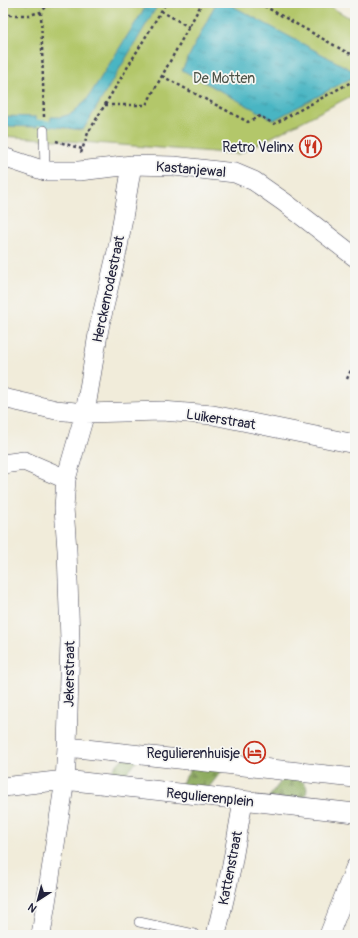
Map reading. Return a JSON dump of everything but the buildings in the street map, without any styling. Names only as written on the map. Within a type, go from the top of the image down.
[{"type":"street","name":"Kastanjewal","points":[[3,157],[46,171],[79,171],[132,165],[174,166],[216,170],[235,174],[254,181],[284,202],[355,257]]},
{"type":"street","name":"Herckenrodestraat","points":[[85,413],[99,328],[118,247],[132,165]]},
{"type":"street","name":"Luikerstraat","points":[[3,398],[56,410],[85,413],[162,411],[213,415],[355,444]]},
{"type":"street","name":"Jekerstraat","points":[[41,935],[65,780],[67,747],[70,641],[64,508],[66,479],[85,413]]},
{"type":"street","points":[[3,464],[24,461],[66,479]]},
{"type":"street","points":[[67,747],[355,778]]},
{"type":"street","name":"Regulierenplein","points":[[3,787],[65,780],[243,801],[355,812]]},
{"type":"street","name":"Kattenstraat","points":[[216,935],[232,865],[243,801]]},
{"type":"street","points":[[329,935],[355,868]]},
{"type":"lane","points":[[44,133],[46,171]]},
{"type":"lane","points":[[139,922],[194,934]]},
{"type":"path","points":[[3,14],[29,15],[41,12],[50,3]]},
{"type":"path","points":[[84,142],[166,3]]},
{"type":"path","points":[[105,106],[146,105],[202,3]]},
{"type":"path","points":[[258,3],[348,53],[355,54]]},
{"type":"path","points":[[161,11],[189,27]]},
{"type":"path","points":[[41,12],[43,104]]},
{"type":"path","points":[[162,76],[248,122],[260,116],[274,124],[355,80]]},
{"type":"path","points":[[44,133],[82,149]]},
{"type":"path","points":[[347,379],[355,361]]},
{"type":"green space","name":"De Motten","points":[[3,3],[324,3],[355,21],[355,94],[239,154],[3,136]]},
{"type":"green space","points":[[124,757],[139,759],[118,782],[103,779]]},
{"type":"green space","points":[[194,765],[224,768],[206,791],[179,787]]},
{"type":"green space","points":[[285,776],[300,780],[306,785],[306,794],[303,800],[269,797]]},
{"type":"water","points":[[148,3],[159,3],[83,130],[50,126],[51,117],[61,117],[71,114],[86,101]]},
{"type":"water","points":[[216,3],[227,3],[355,72],[355,76],[274,120],[182,70]]},
{"type":"water","points":[[3,116],[36,117],[37,127],[3,126]]},
{"type":"waterway","points":[[31,122],[58,124]]},
{"type":"place","name":"Retro Velinx","points":[[310,147]]},
{"type":"place","name":"Regulierenhuisje","points":[[255,753]]}]
